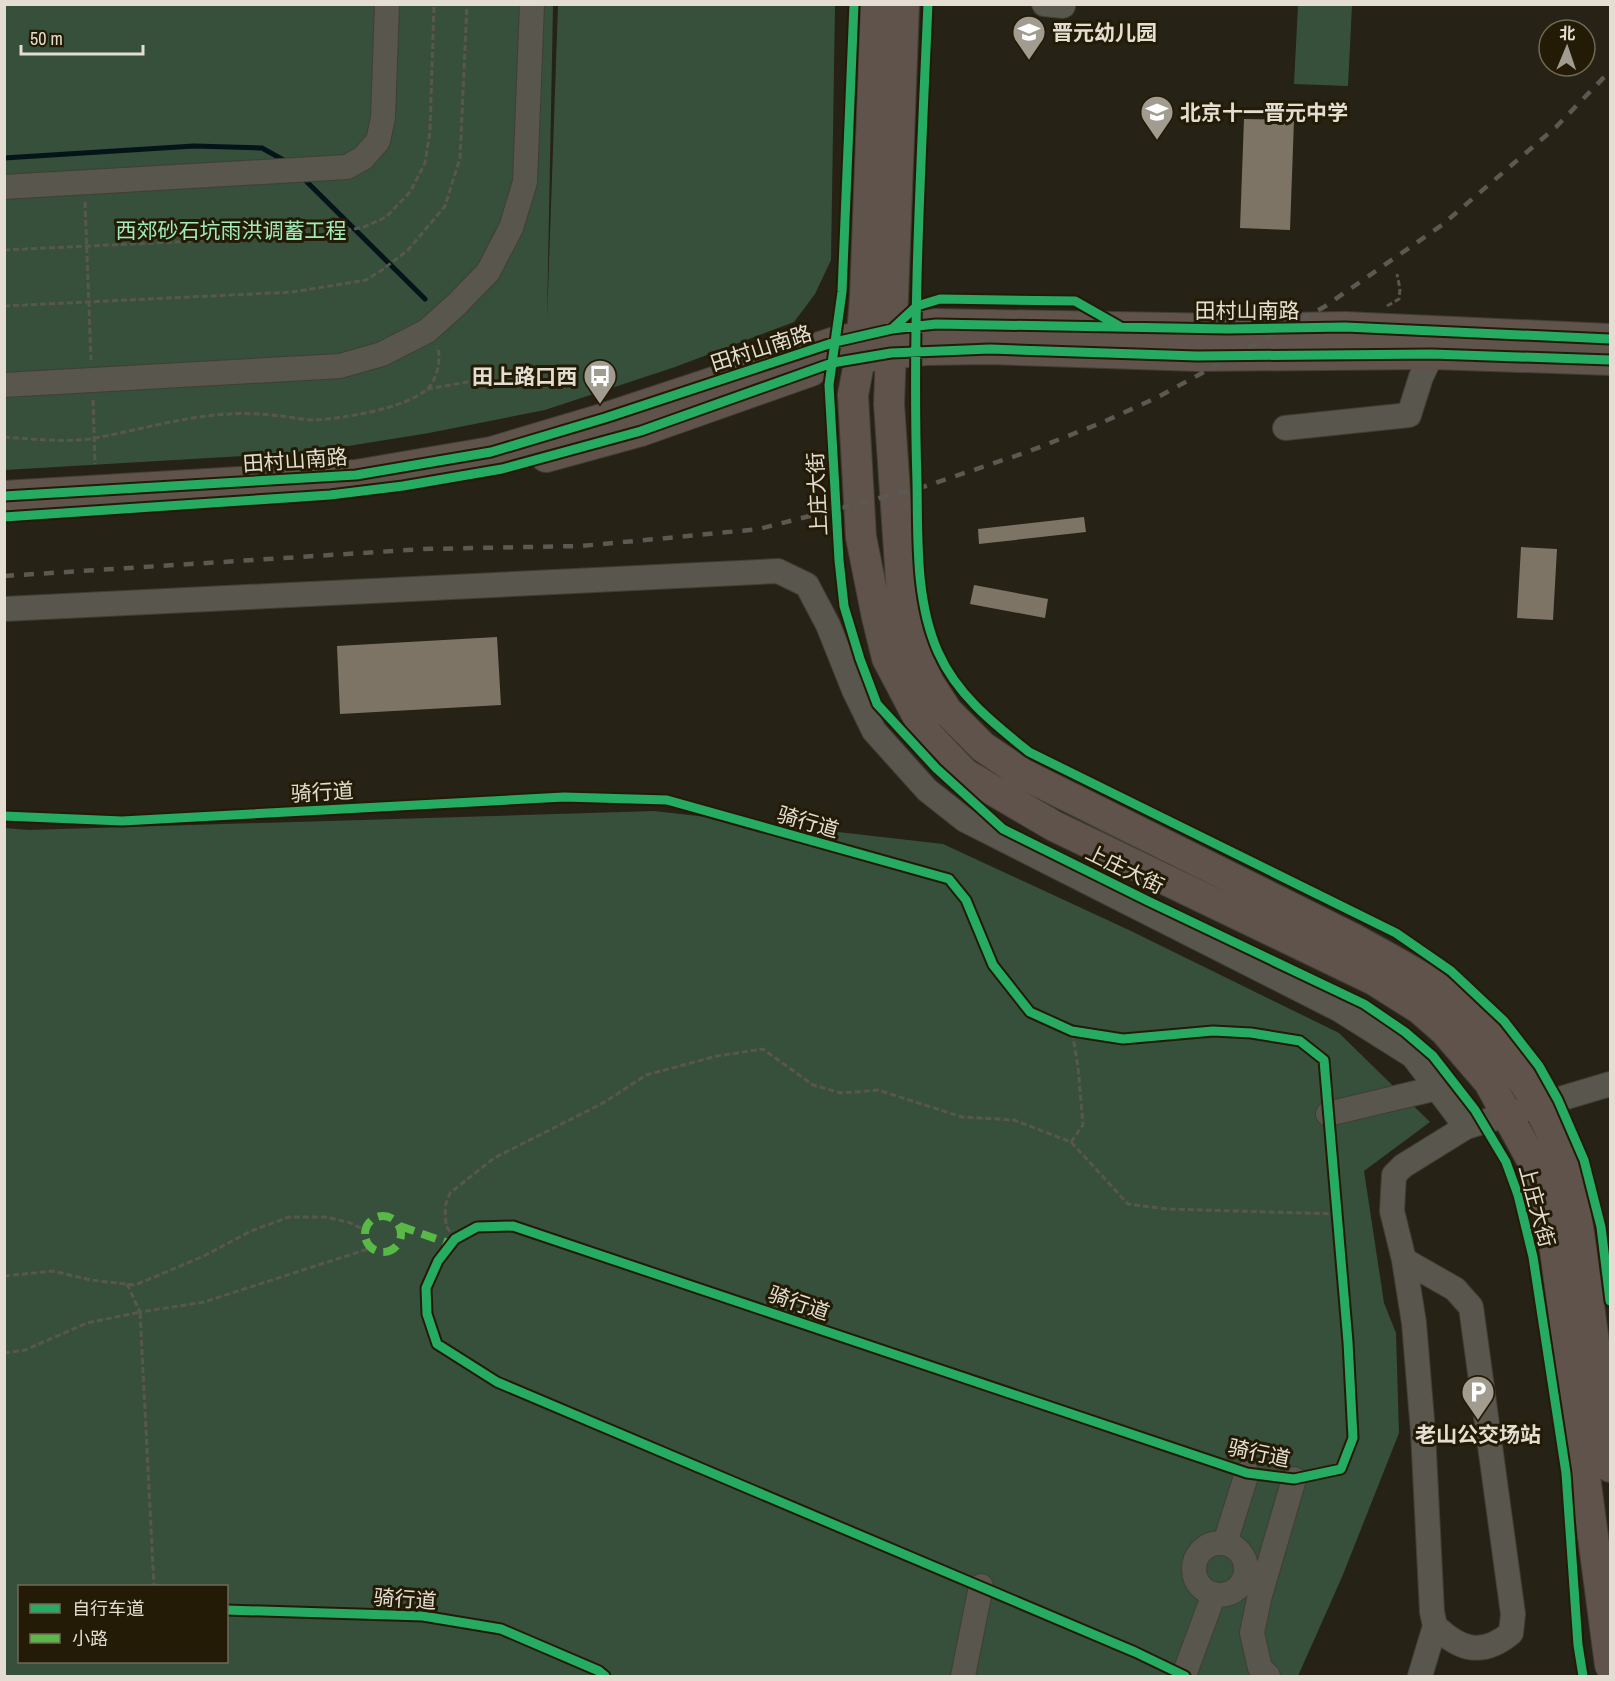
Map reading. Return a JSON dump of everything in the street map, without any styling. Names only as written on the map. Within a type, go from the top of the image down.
[{"type":"main road","name":"上庄大街","points":[[876,4],[861,347],[853,395],[861,537],[887,658],[927,734],[964,774],[1018,807],[1374,980],[1420,1009],[1445,1031],[1489,1082],[1509,1114],[1539,1173],[1552,1227],[1611,1665]]},
{"type":"main road","name":"上庄大街","points":[[904,4],[889,404],[902,595],[917,656],[929,683],[946,711],[983,747],[1023,774],[1353,939],[1439,989],[1464,1009],[1491,1038],[1538,1106],[1564,1166],[1578,1227],[1611,1467]]},
{"type":"main road","name":"田村山南路","points":[[4,517],[330,495],[403,486],[502,469],[641,431],[832,363],[861,347],[891,341],[936,324],[1228,329],[1345,327],[1611,339]]},
{"type":"main road","name":"田村山南路","points":[[891,341],[990,349],[1197,356],[1432,354],[1611,360]]},
{"type":"main road","name":"田村山南路","points":[[4,496],[356,475],[491,452],[605,418],[835,342],[861,347]]},
{"type":"street","points":[[4,187],[347,167],[363,158],[378,141],[383,118],[387,4]]},
{"type":"street","points":[[4,385],[340,366],[382,354],[427,331],[488,272],[511,228],[525,182],[532,4]]},
{"type":"street","points":[[1285,428],[1409,415],[1421,377],[1432,354]]},
{"type":"street","points":[[4,609],[778,571],[807,585],[828,625],[854,690],[874,731],[927,790],[965,820],[1340,1010],[1413,1056],[1466,1127]]},
{"type":"street","points":[[1420,1677],[1435,1626],[1432,1612],[1424,1431],[1414,1323],[1404,1260],[1392,1211],[1394,1175],[1403,1166],[1466,1127],[1611,1084]]},
{"type":"street","points":[[1328,1114],[1437,1088]]},
{"type":"street","points":[[1404,1260],[1455,1289],[1471,1307],[1513,1614],[1511,1633],[1500,1641],[1477,1649],[1450,1641],[1435,1626]]},
{"type":"street","points":[[1225,1543],[1247,1473]]},
{"type":"street","points":[[1268,1677],[1260,1668],[1252,1633],[1259,1599],[1294,1479]]},
{"type":"street","points":[[1225,1543],[1239,1551],[1243,1558],[1245,1574],[1237,1588],[1230,1592],[1214,1594],[1199,1585],[1194,1568],[1200,1552],[1207,1546],[1225,1543]]},
{"type":"street","points":[[963,1677],[981,1586]]},
{"type":"street","points":[[1184,1675],[1214,1594]]},
{"type":"path","points":[[4,250],[323,235],[343,232],[386,217],[411,192],[425,163],[430,131],[434,4]]},
{"type":"path","points":[[4,306],[293,292],[366,280],[382,270],[408,250],[445,206],[460,158],[466,4]]},
{"type":"path","points":[[85,182],[95,464]]},
{"type":"path","points":[[1378,311],[1399,299],[1397,274]]},
{"type":"path","points":[[427,331],[436,342],[441,356],[438,370],[427,389]]},
{"type":"path","points":[[4,437],[66,440],[94,438],[180,419],[231,414],[276,415],[314,420],[408,401],[427,389],[531,371]]},
{"type":"path","points":[[1061,1026],[1077,1032],[1083,1125],[1071,1142]]},
{"type":"path","points":[[456,1240],[446,1226],[445,1206],[450,1193],[494,1158],[605,1102],[646,1076],[728,1054],[763,1049],[813,1084],[841,1093],[878,1090],[962,1117],[1014,1120],[1071,1142],[1128,1204],[1167,1209],[1337,1214]]},
{"type":"path","points":[[1336,1203],[1338,1226]]},
{"type":"path","points":[[4,1276],[53,1271],[91,1280],[135,1285],[204,1256],[251,1231],[289,1217],[325,1216],[348,1222],[365,1230]]},
{"type":"path","points":[[4,1353],[25,1350],[87,1323],[204,1302],[371,1248]]},
{"type":"path","points":[[127,1284],[140,1312],[154,1585]]},
{"type":"green space","name":"西郊砂石坑雨洪调蓄工程","points":[[5,5],[553,5],[547,320],[558,5],[835,5],[831,260],[815,294],[794,322],[675,367],[545,410],[429,433],[311,452],[5,470]]},
{"type":"green space","points":[[1298,5],[1352,5],[1348,86],[1294,84]]},
{"type":"green space","points":[[654,811],[943,844],[1131,931],[1339,1033],[1430,1122],[1364,1171],[1384,1303],[1396,1333],[1399,1433],[1342,1577],[1298,1676],[5,1676],[4,828],[29,830]]},
{"type":"building","points":[[1244,119],[1294,120],[1290,230],[1240,228]]},
{"type":"building","points":[[1084,517],[1086,532],[979,544],[978,529]]},
{"type":"building","points":[[1521,547],[1557,549],[1553,620],[1517,618]]},
{"type":"building","points":[[974,585],[1048,599],[1045,618],[970,604]]},
{"type":"building","points":[[497,637],[501,705],[340,714],[337,646]]},
{"type":"waterway","points":[[4,158],[194,146],[262,148],[287,162]]},
{"type":"waterway","points":[[302,177],[425,299]]},
{"type":"railway","points":[[4,576],[424,549],[581,546],[678,537],[759,529],[926,486],[1027,452],[1101,423],[1156,398],[1324,307],[1442,225],[1556,127],[1610,71]]},
{"type":"marked path","points":[[383,1216],[396,1221],[401,1234],[396,1247],[383,1252],[370,1247],[365,1234],[370,1221],[383,1216]]},
{"type":"marked path","points":[[400,1226],[451,1244]]},
{"type":"cycle path","points":[[854,4],[842,292],[829,385],[839,560],[844,606],[877,704],[936,768],[1003,829],[1364,1004],[1405,1032],[1433,1056],[1475,1110],[1506,1162],[1518,1195],[1533,1257],[1566,1473],[1578,1645],[1583,1676]]},
{"type":"cycle path","points":[[928,4],[916,303],[916,422],[919,568],[925,611],[938,652],[955,682],[966,695],[1002,730],[1029,752],[1396,933],[1451,971],[1504,1021],[1539,1066],[1558,1100],[1584,1160],[1601,1227],[1610,1301]]},
{"type":"cycle path","points":[[892,329],[917,306],[940,299],[1075,301],[1119,326]]},
{"type":"cycle path","points":[[4,496],[356,475],[491,452],[605,418],[835,342],[892,329],[936,324],[1228,329],[1345,327],[1610,339]]},
{"type":"cycle path","points":[[4,517],[330,495],[403,486],[502,469],[641,431],[832,363],[891,353],[990,349],[1197,356],[1432,354],[1610,360]]},
{"type":"cycle path","name":"骑行道","points":[[4,816],[122,821],[564,797],[667,800],[949,879],[966,900],[993,965],[1030,1012],[1072,1031],[1123,1039],[1213,1031],[1251,1033],[1300,1041],[1324,1060],[1348,1342],[1353,1438],[1341,1469],[1294,1479],[1247,1473],[513,1226],[477,1227],[455,1239],[438,1261],[426,1288],[427,1314],[437,1344],[497,1382],[1135,1652],[1185,1676]]},
{"type":"cycle path","name":"骑行道","points":[[228,1610],[423,1616],[501,1629],[599,1671],[605,1676]]},
{"type":"place","name":"晋元幼儿园","points":[[1029,61]]},
{"type":"place","name":"北京十一晋元中学","points":[[1157,141]]},
{"type":"place","name":"田上路口西","points":[[600,405]]},
{"type":"place","name":"老山公交场站","points":[[1478,1421]]}]
